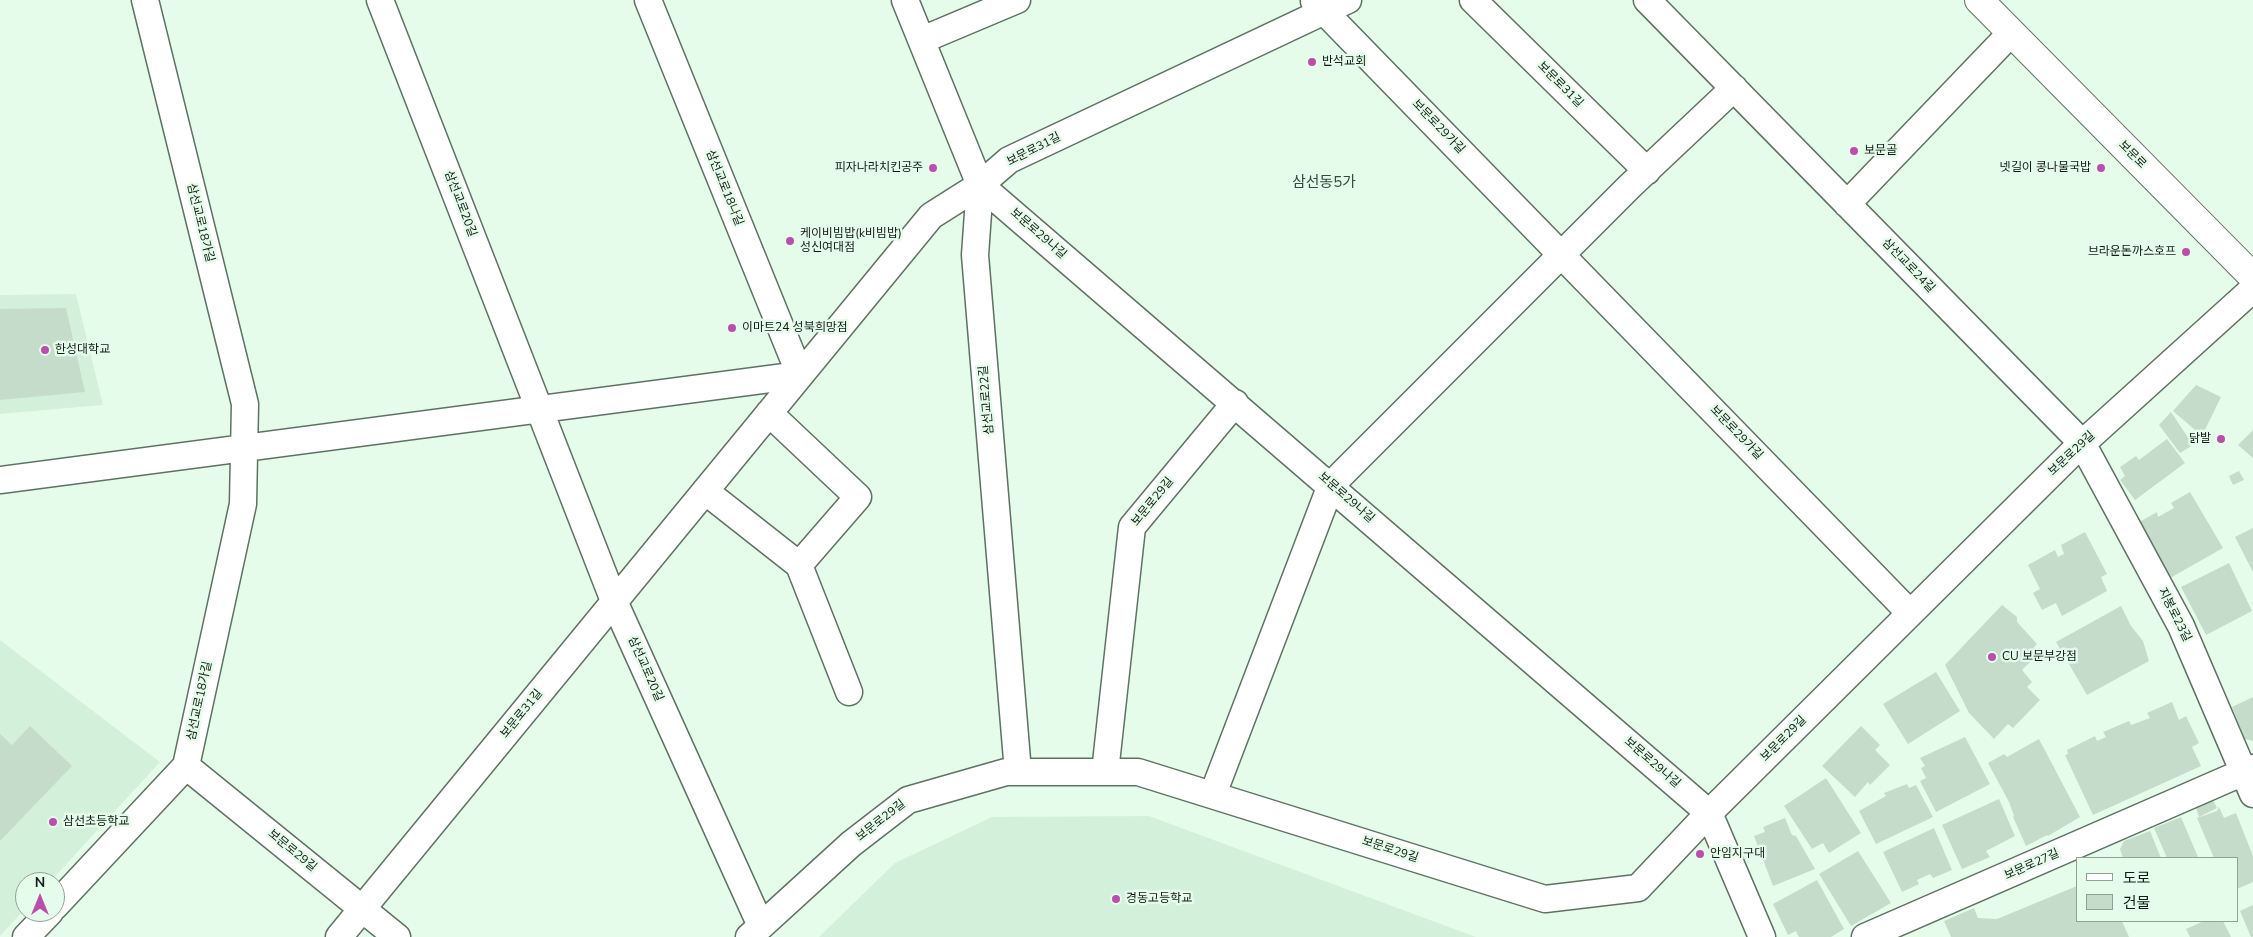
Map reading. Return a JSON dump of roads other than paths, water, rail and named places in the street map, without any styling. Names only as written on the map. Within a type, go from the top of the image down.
[{"type":"main road","name":"보문로","points":[[1979,0],[2253,277]]},
{"type":"street","name":"삼선교로18가길","points":[[145,0],[245,404],[243,504],[186,766]]},
{"type":"street","name":"삼선교로20길","points":[[380,0],[614,601],[755,932]]},
{"type":"street","name":"삼선교로18나길","points":[[648,0],[800,375]]},
{"type":"street","name":"삼선교로22길","points":[[905,0],[980,185],[975,255],[1018,772]]},
{"type":"street","points":[[922,40],[1017,0]]},
{"type":"street","name":"보문로31길","points":[[339,937],[931,216],[980,185],[1009,160],[1319,6],[1348,0]]},
{"type":"street","name":"보문로31길","points":[[1473,0],[1646,171]]},
{"type":"street","name":"삼선교로24길","points":[[1647,0],[2082,444]]},
{"type":"street","name":"보문로29가길","points":[[1319,6],[1563,254],[1910,613]]},
{"type":"street","points":[[1847,204],[2011,34]]},
{"type":"street","points":[[1213,794],[1331,485],[1646,171],[1734,88]]},
{"type":"street","name":"보문로29나길","points":[[980,185],[1331,485],[1709,813]]},
{"type":"street","name":"보문로29길","points":[[755,932],[851,844],[908,800],[1006,772],[1138,772],[1213,794],[1545,900],[1638,888],[1709,813],[2082,444],[2253,288]]},
{"type":"street","points":[[0,480],[800,375]]},
{"type":"street","name":"보문로29길","points":[[1105,772],[1132,527],[1235,403]]},
{"type":"street","points":[[769,414],[858,497],[799,564]]},
{"type":"street","name":"지봉로23길","points":[[2082,444],[2181,626],[2250,778]]},
{"type":"street","points":[[705,491],[799,564],[849,692]]},
{"type":"street","points":[[65,895],[186,766]]},
{"type":"street","name":"보문로29길","points":[[186,766],[397,937]]},
{"type":"street","name":"보문로27길","points":[[1865,937],[2250,778]]},
{"type":"street","points":[[1709,813],[1762,937]]},
{"type":"street","points":[[26,937],[40,922]]},
{"type":"place","name":"반석교회","points":[[1312,62]]},
{"type":"place","name":"보문골","points":[[1854,151]]},
{"type":"place","name":"피자나라치킨공주","points":[[933,168]]},
{"type":"place","name":"넷길이 콩나물국밥","points":[[2101,168]]},
{"type":"place","name":"케이비빔밥(k비빔밥) 성신여대점","points":[[790,241]]},
{"type":"place","name":"브라운돈까스호프","points":[[2186,252]]},
{"type":"place","name":"이마트24 성북희망점","points":[[732,328]]},
{"type":"place","name":"한성대학교","points":[[45,350]]},
{"type":"place","name":"닭발","points":[[2221,439]]},
{"type":"place","name":"CU 보문부강점","points":[[1992,657]]},
{"type":"place","name":"삼선초등학교","points":[[53,822]]},
{"type":"place","name":"안임지구대","points":[[1700,854]]},
{"type":"place","name":"경동고등학교","points":[[1116,899]]},
{"type":"district","name":"삼선동5가","points":[[1324,183]]}]
